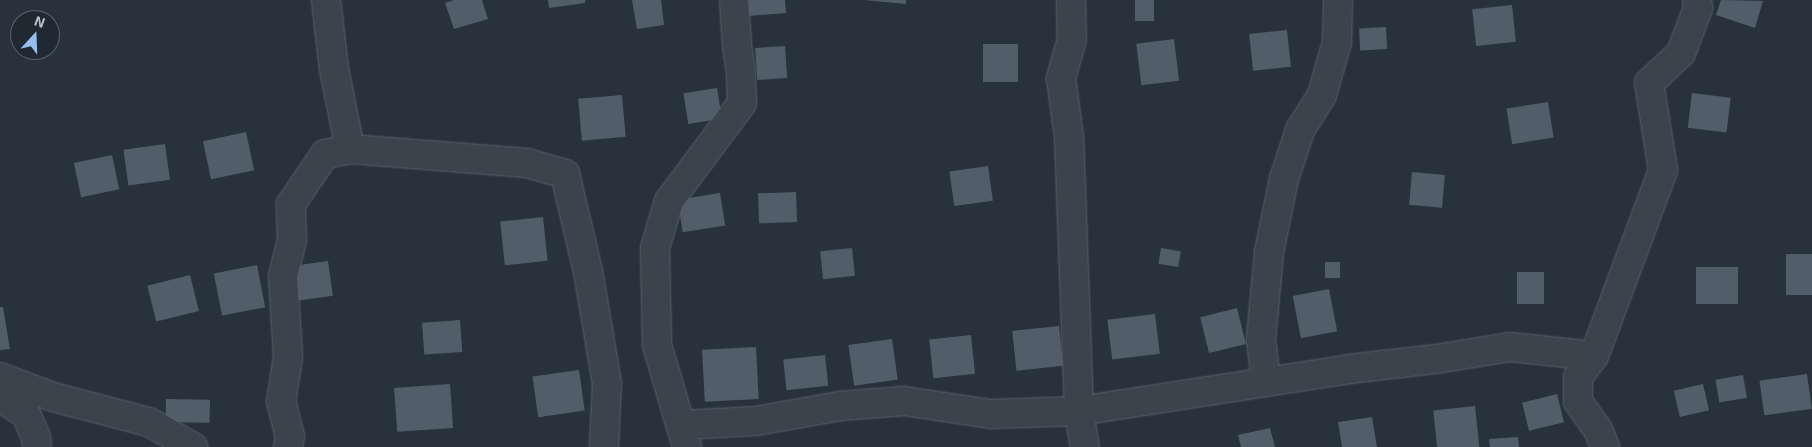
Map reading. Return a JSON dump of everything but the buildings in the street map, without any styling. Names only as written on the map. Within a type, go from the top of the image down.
[{"type":"street","points":[[326,0],[334,69],[350,149]]},
{"type":"street","points":[[734,0],[742,103],[724,130],[669,201],[655,248],[657,345],[684,436],[840,406],[904,401],[991,414],[1079,411],[1510,347],[1594,356]]},
{"type":"street","points":[[1071,0],[1072,39],[1061,78],[1069,137],[1079,411],[1085,447]]},
{"type":"street","points":[[1266,382],[1261,339],[1268,252],[1287,171],[1300,130],[1322,95],[1337,42],[1338,0]]},
{"type":"street","points":[[1605,447],[1598,430],[1578,401],[1578,376],[1594,356],[1663,170],[1649,83],[1681,53],[1698,8],[1697,0]]},
{"type":"street","points":[[288,447],[290,437],[281,402],[288,358],[283,276],[292,240],[291,204],[325,154],[350,149],[527,163],[565,174],[588,271],[607,383],[604,447]]},
{"type":"street","points":[[0,377],[53,397],[149,422],[194,447]]},
{"type":"street","points":[[0,396],[26,414],[36,438],[37,447]]}]
